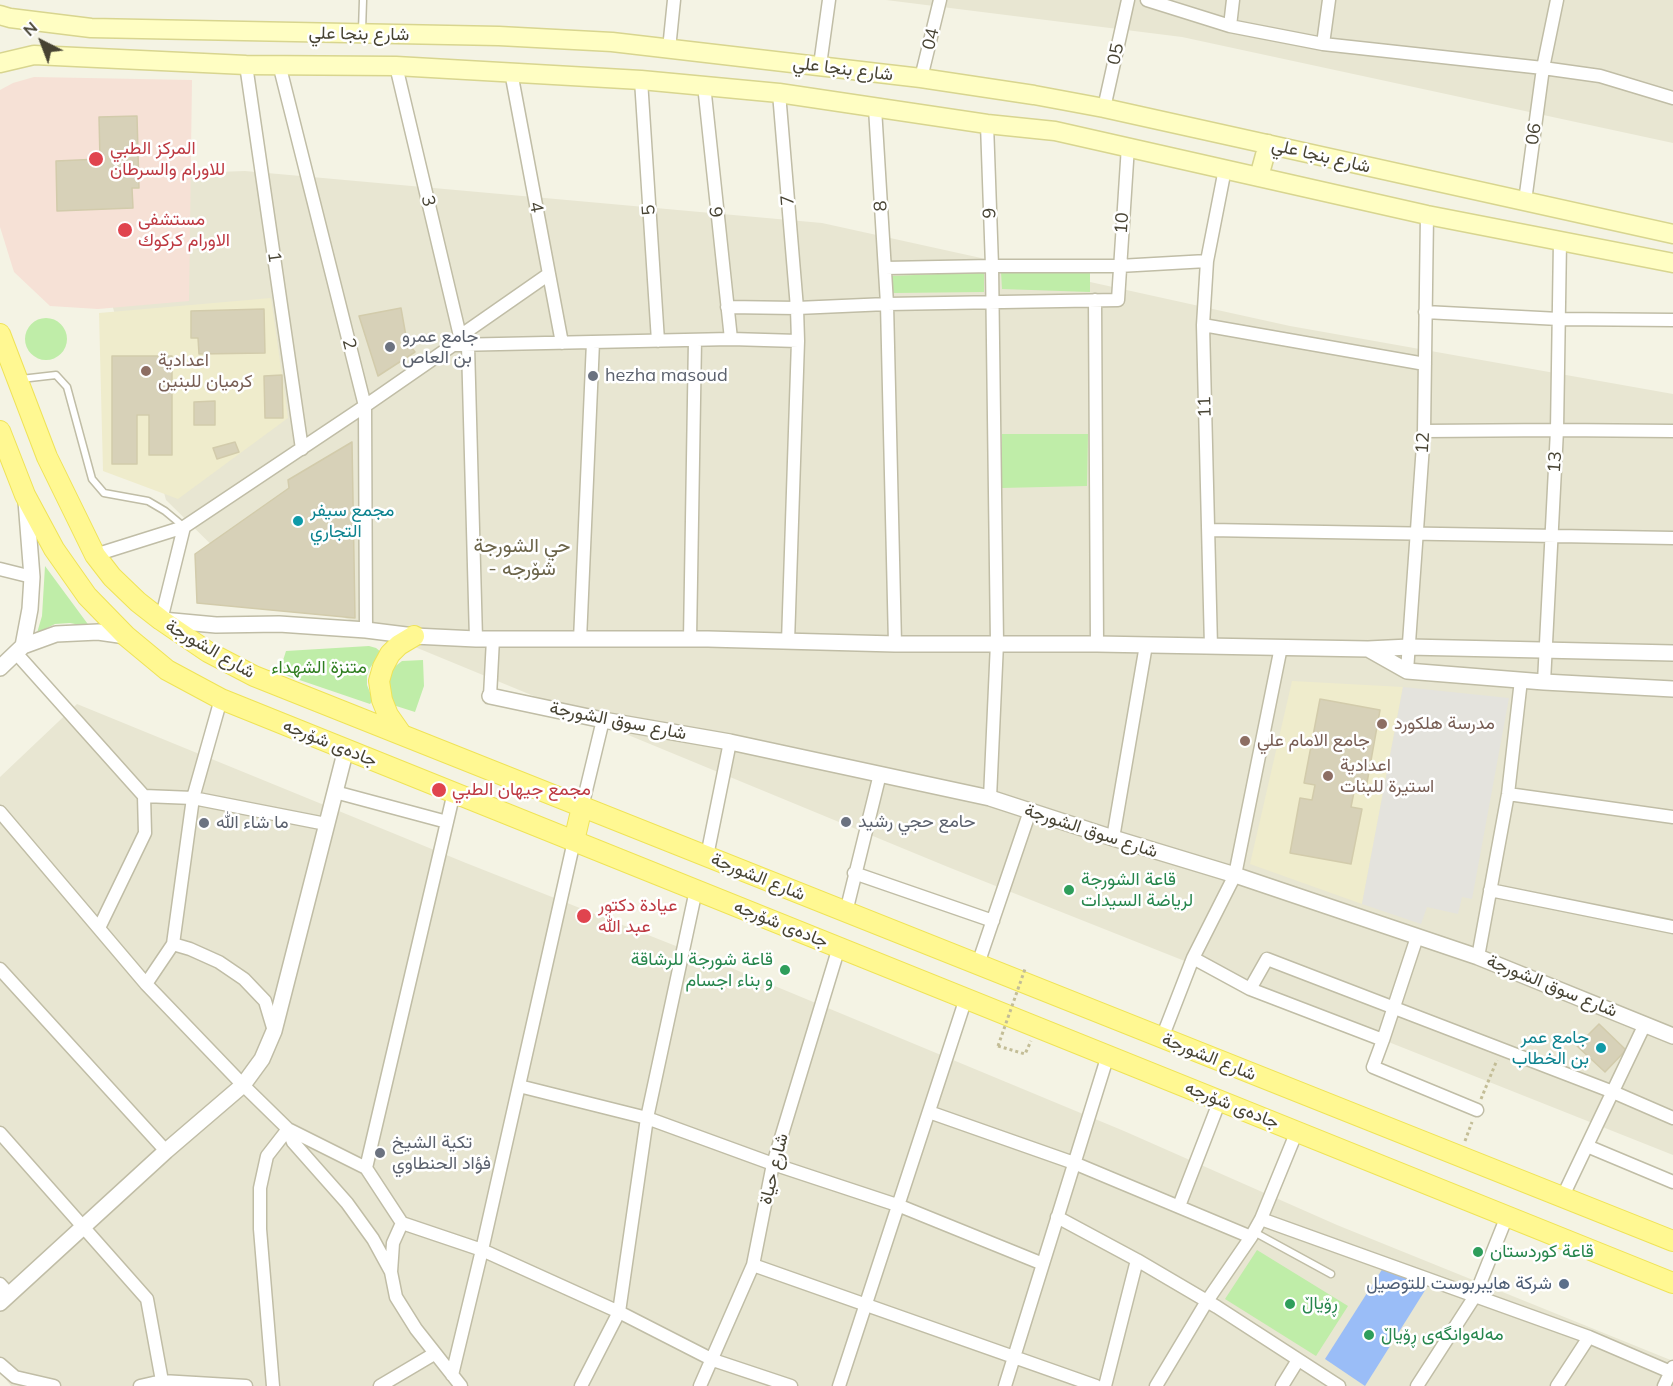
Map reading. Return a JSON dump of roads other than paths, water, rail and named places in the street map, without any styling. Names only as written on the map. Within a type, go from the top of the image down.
[{"type":"main road","name":"شارع بنجا علي","points":[[0,15],[91,28],[499,36],[612,42],[921,78],[1034,94],[1104,108],[1673,234]]},
{"type":"main road","points":[[152,60],[153,30]]},
{"type":"main road","name":"شارع بنجا علي","points":[[0,63],[34,55],[246,64],[396,66],[641,80],[779,93],[987,124],[1055,131],[1427,214],[1673,264]]},
{"type":"main road","points":[[1259,177],[1268,144]]},
{"type":"main road","name":"شارع الشورجة","points":[[1,340],[47,457],[95,555],[112,577],[160,620],[208,652],[254,676],[1673,1241]]},
{"type":"main road","name":"جادەی شۆرجە","points":[[0,431],[25,495],[54,549],[87,596],[126,636],[167,670],[221,699],[1673,1283]]},
{"type":"main road","points":[[402,735],[388,715],[382,700],[379,681],[390,654],[414,636]]},
{"type":"main road","points":[[574,841],[582,807]]},
{"type":"street","points":[[669,49],[674,0]]},
{"type":"street","points":[[820,65],[829,0]]},
{"type":"street","name":"04","points":[[921,78],[940,0]]},
{"type":"street","name":"05","points":[[1104,108],[1128,0]]},
{"type":"street","points":[[1147,0],[1230,26],[1323,44],[1600,76],[1673,98]]},
{"type":"street","points":[[1230,26],[1233,0]]},
{"type":"street","points":[[1323,44],[1329,0]]},
{"type":"street","name":"06","points":[[1525,201],[1543,68],[1557,0]]},
{"type":"street","name":"1","points":[[246,64],[302,449]]},
{"type":"street","name":"2","points":[[279,64],[365,406],[366,630]]},
{"type":"street","name":"3","points":[[396,66],[460,342],[476,639]]},
{"type":"street","name":"4","points":[[511,72],[562,343]]},
{"type":"street","name":"5","points":[[641,80],[658,341]]},
{"type":"street","name":"6","points":[[704,85],[731,339]]},
{"type":"street","name":"7","points":[[779,93],[798,341],[788,642]]},
{"type":"street","name":"8","points":[[875,108],[887,304],[895,644]]},
{"type":"street","name":"9","points":[[987,124],[992,266],[997,643],[990,798]]},
{"type":"street","name":"10","points":[[1095,300],[1118,300],[1128,146]]},
{"type":"street","name":"11","points":[[1211,646],[1203,326],[1207,261],[1225,169]]},
{"type":"street","name":"12","points":[[1407,671],[1424,431],[1427,214]]},
{"type":"street","name":"13","points":[[1544,682],[1557,430],[1560,241]]},
{"type":"street","points":[[885,268],[1119,266],[1207,261]]},
{"type":"street","points":[[95,555],[184,527],[460,342],[549,274]]},
{"type":"street","points":[[727,307],[797,308],[1095,300],[1097,644]]},
{"type":"street","points":[[1425,312],[1558,319],[1673,320]]},
{"type":"street","points":[[1203,326],[1425,364]]},
{"type":"street","points":[[460,342],[562,343],[731,339],[798,341]]},
{"type":"street","points":[[690,639],[695,340]]},
{"type":"street","points":[[580,640],[594,342]]},
{"type":"street","points":[[1424,431],[1673,431]]},
{"type":"street","points":[[19,650],[30,609],[32,578],[25,495]]},
{"type":"street","points":[[184,527],[160,620],[216,625],[279,624],[476,639],[690,639],[895,644],[1097,644],[1368,649],[1408,647],[1673,653]]},
{"type":"street","points":[[1209,530],[1673,538]]},
{"type":"street","points":[[0,569],[32,578]]},
{"type":"street","points":[[0,668],[19,650],[57,634],[98,632],[126,636]]},
{"type":"street","points":[[490,696],[493,639]]},
{"type":"street","points":[[1113,838],[1146,645]]},
{"type":"street","points":[[1162,1038],[1193,958],[1235,875],[1281,647]]},
{"type":"street","points":[[1368,649],[1407,671],[1673,689]]},
{"type":"street","points":[[19,650],[144,796],[145,833],[99,928]]},
{"type":"street","points":[[1478,957],[1508,794],[1521,680]]},
{"type":"street","name":"شارع سوق الشورجة","points":[[490,696],[603,720],[730,742],[990,798],[1235,875],[1478,957],[1673,1035]]},
{"type":"street","points":[[146,984],[173,944],[193,798],[221,699]]},
{"type":"street","points":[[582,807],[603,720]]},
{"type":"street","points":[[707,856],[730,742]]},
{"type":"street","points":[[3,1294],[85,1227],[166,1151],[243,1085],[262,1059],[274,1031],[346,749]]},
{"type":"street","points":[[846,912],[880,774]]},
{"type":"street","points":[[335,792],[447,822]]},
{"type":"street","points":[[366,1168],[454,792]]},
{"type":"street","points":[[1508,794],[1673,817]]},
{"type":"street","points":[[144,796],[193,798],[326,824]]},
{"type":"street","points":[[978,964],[1030,811]]},
{"type":"street","points":[[0,812],[146,984],[243,1085],[288,1129],[366,1168],[402,1223],[482,1250],[619,1312],[713,1360],[791,1386]]},
{"type":"street","points":[[452,1375],[574,841]]},
{"type":"street","points":[[854,873],[993,921]]},
{"type":"street","points":[[581,1386],[619,1312],[647,1118],[696,890]]},
{"type":"street","points":[[1490,890],[1673,927]]},
{"type":"street","points":[[1417,937],[1373,1067],[1477,1110]]},
{"type":"street","points":[[173,944],[219,962],[244,979],[265,1001],[274,1031]]},
{"type":"street","name":"شارع حياة","points":[[700,1386],[753,1265],[773,1164],[839,947]]},
{"type":"street","points":[[1193,958],[1250,989],[1383,1040]]},
{"type":"street","points":[[1250,989],[1267,959],[1613,1092],[1673,1118]]},
{"type":"street","points":[[0,969],[166,1151]]},
{"type":"street","points":[[839,1386],[900,1206],[966,998]]},
{"type":"street","points":[[1562,1198],[1645,1024]]},
{"type":"street","points":[[1005,1386],[1107,1055]]},
{"type":"street","points":[[519,1086],[647,1118],[773,1164],[900,1206],[1043,1264]]},
{"type":"street","points":[[1179,1206],[1220,1100]]},
{"type":"street","points":[[929,1112],[1074,1163],[1252,1235]]},
{"type":"street","points":[[288,1129],[293,1142],[347,1203],[391,1272]]},
{"type":"street","points":[[273,1386],[260,1229],[260,1188],[267,1156],[288,1129]]},
{"type":"street","points":[[1156,1386],[1207,1301],[1261,1219],[1297,1131]]},
{"type":"street","points":[[0,1133],[147,1299],[162,1381]]},
{"type":"street","points":[[1587,1146],[1673,1182]]},
{"type":"street","points":[[1417,1386],[1475,1296],[1507,1216]]},
{"type":"street","points":[[1057,1217],[1207,1301],[1339,1386]]},
{"type":"street","points":[[1261,1219],[1588,1337],[1672,1371],[1664,1386]]},
{"type":"street","points":[[402,1223],[393,1243],[391,1272],[396,1297],[434,1354],[461,1386]]},
{"type":"street","points":[[1106,1386],[1137,1260]]},
{"type":"street","points":[[753,1265],[1096,1386]]},
{"type":"street","points":[[1557,1386],[1588,1337]]},
{"type":"street","points":[[380,1386],[434,1354]]},
{"type":"street","points":[[1282,1386],[1298,1360]]},
{"type":"street","points":[[0,1364],[15,1377],[54,1386]]},
{"type":"street","points":[[140,1386],[162,1381],[246,1386]]},
{"type":"lane","points":[[362,34],[363,0]]},
{"type":"lane","points":[[17,379],[56,375],[67,387],[92,479],[104,493],[148,501],[184,527]]},
{"type":"lane","points":[[1252,1235],[1331,1274]]},
{"type":"water","name":"مەلەوانگەی ڕۆیاڵ","points":[[1383,1268],[1429,1284],[1365,1386],[1325,1359]]},
{"type":"place","name":"المركز الطبي للاورام والسرطان","points":[[96,159]]},
{"type":"place","name":"مستشفى الاورام كركوك","points":[[125,230]]},
{"type":"place","name":"جامع عمرو بن العاص","points":[[390,347]]},
{"type":"place","name":"اعدادية كرميان للبنين","points":[[146,371]]},
{"type":"place","name":"hezha masoud","points":[[593,376]]},
{"type":"place","name":"مجمع سيفر التجاري","points":[[298,521]]},
{"type":"place","name":"مدرسة هلكورد","points":[[1382,724]]},
{"type":"place","name":"جامع الامام علي","points":[[1245,741]]},
{"type":"place","name":"اعدادية استيرة للبنات","points":[[1328,776]]},
{"type":"place","name":"مجمع جيهان الطبي","points":[[439,790]]},
{"type":"place","name":"حامع حجي رشيد","points":[[846,822]]},
{"type":"place","name":"ما شاء الله","points":[[204,823]]},
{"type":"place","name":"قاعة الشورجة لرياضة السيدات","points":[[1069,890]]},
{"type":"place","name":"عيادة دكتور عبد الله","points":[[584,916]]},
{"type":"place","name":"قاعة شورجة للرشاقة و بناء اجسام","points":[[785,970]]},
{"type":"place","name":"جامع عمر بن الخطاب","points":[[1601,1048]]},
{"type":"place","name":"تكية الشيخ فؤاد الحنطاوي","points":[[380,1153]]},
{"type":"place","name":"قاعة كوردستان","points":[[1478,1252]]},
{"type":"place","name":"شركة هايبربوست للتوصيل","points":[[1564,1284]]},
{"type":"place","name":"ڕۆیاڵ","points":[[1290,1304]]},
{"type":"place","name":"مەلەوانگەی ڕۆیاڵ","points":[[1369,1335]]},
{"type":"district","name":"حي الشورجة - شۆرجە","points":[[522,558]]},
{"type":"park label","name":"متنزة الشهداء","points":[[319,668]]}]
